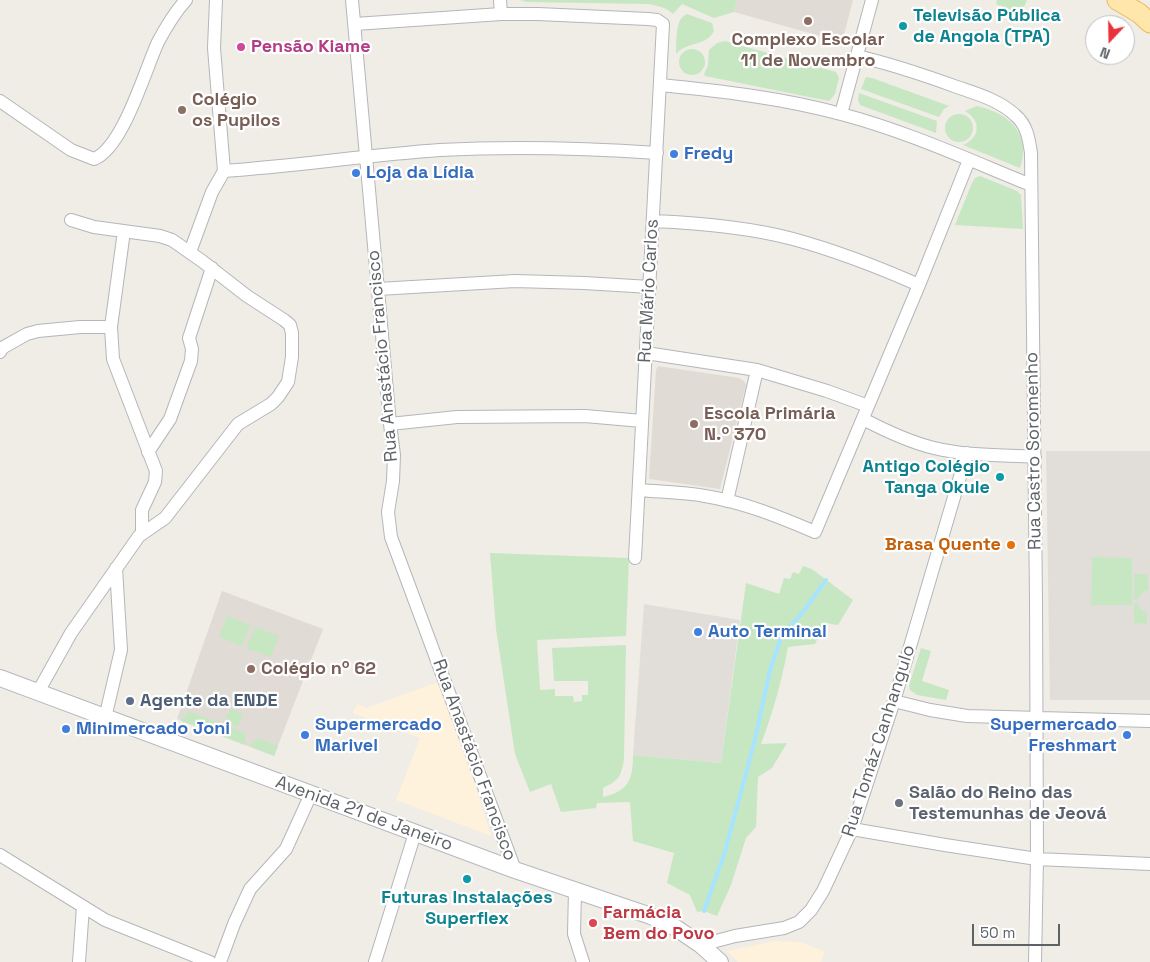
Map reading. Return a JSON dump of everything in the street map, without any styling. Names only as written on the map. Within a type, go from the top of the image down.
[{"type":"main road","points":[[1117,0],[1140,13],[1150,23]]},
{"type":"main road","name":"Avenida 21 de Janeiro","points":[[0,678],[416,834],[575,892],[652,916],[676,928],[701,945],[720,962]]},
{"type":"street","points":[[0,101],[71,150],[94,159],[102,156],[124,124],[159,41],[176,12],[186,0]]},
{"type":"street","points":[[190,252],[212,192],[224,171],[214,48],[216,0]]},
{"type":"street","name":"Rua Anastácio Francisco","points":[[352,0],[394,455],[388,512],[391,537],[515,870]]},
{"type":"street","points":[[355,24],[501,14],[500,0]]},
{"type":"street","points":[[841,114],[872,0]]},
{"type":"street","name":"Rua Mário Carlos","points":[[501,14],[556,14],[648,19],[658,20],[663,24],[635,558]]},
{"type":"street","name":"Rua Castro Soromenho","points":[[857,56],[919,74],[1000,104],[1016,116],[1025,127],[1029,138],[1035,457],[1037,859],[1035,962]]},
{"type":"street","points":[[661,85],[765,98],[841,114],[904,135],[1030,185]]},
{"type":"street","points":[[224,171],[442,150],[586,148],[657,153]]},
{"type":"street","points":[[639,490],[679,493],[727,500],[815,532],[919,285],[969,160]]},
{"type":"street","points":[[38,692],[72,634],[116,568],[142,534],[165,518],[238,424],[271,404],[278,397],[288,382],[292,358],[292,333],[290,326],[284,320],[247,296],[172,240],[160,236],[94,227],[71,220]]},
{"type":"street","points":[[653,221],[697,223],[749,230],[792,239],[838,252],[919,285]]},
{"type":"street","points":[[124,232],[111,327],[113,360],[156,471],[155,482],[142,510],[142,534]]},
{"type":"street","points":[[148,452],[170,419],[192,362],[192,349],[188,338],[212,268]]},
{"type":"street","points":[[378,289],[515,281],[584,282],[650,287]]},
{"type":"street","points":[[1,348],[27,334],[38,331],[80,327],[111,327]]},
{"type":"street","points":[[646,353],[757,370],[827,390],[868,406]]},
{"type":"street","points":[[727,500],[757,370]]},
{"type":"street","points":[[390,424],[457,417],[514,416],[585,416],[642,421]]},
{"type":"street","points":[[863,419],[894,435],[935,448],[967,453],[1035,457]]},
{"type":"street","name":"Rua Tomáz Canhangulo","points":[[701,945],[735,936],[784,928],[799,922],[811,910],[823,891],[852,829],[894,701],[967,453]]},
{"type":"street","points":[[105,718],[121,650],[116,568]]},
{"type":"street","points":[[894,701],[966,716],[1150,720]]},
{"type":"street","points":[[220,962],[250,889],[286,848],[311,794]]},
{"type":"street","points":[[852,829],[1037,859],[1150,864]]},
{"type":"street","points":[[375,962],[416,834]]},
{"type":"street","points":[[0,855],[105,920],[210,962]]},
{"type":"street","points":[[575,892],[574,934],[583,962]]},
{"type":"street","points":[[79,962],[83,907]]},
{"type":"shaded area","name":"Complexo Escolar 11 de Novembro","points":[[737,0],[853,0],[842,42],[734,12]]},
{"type":"shaded area","name":"Escola Primária N.º 370","points":[[658,366],[739,378],[744,381],[746,385],[720,489],[649,479],[656,370]]},
{"type":"shaded area","points":[[1046,451],[1150,451],[1150,700],[1050,700]]},
{"type":"shaded area","name":"Colégio nº 62","points":[[222,591],[323,629],[274,756],[177,719]]},
{"type":"shaded area","name":"Auto Terminal","points":[[644,604],[740,620],[721,763],[633,755]]},
{"type":"shaded area","points":[[438,682],[478,786],[476,791],[491,836],[396,800],[420,738],[353,713],[357,704],[366,708]]},
{"type":"shaded area","points":[[776,941],[801,942],[825,952],[821,961],[823,962],[738,962],[727,951]]},
{"type":"green space","points":[[520,0],[737,0],[734,12],[714,18],[682,4],[673,14],[665,8],[648,4],[527,2]]},
{"type":"green space","points":[[997,0],[1027,0],[1021,14],[996,4]]},
{"type":"green space","points":[[687,14],[712,23],[714,31],[706,40],[685,47],[676,54],[678,26]]},
{"type":"green space","points":[[725,41],[836,72],[839,78],[835,94],[829,101],[705,76],[709,50],[717,43]]},
{"type":"green space","points":[[692,49],[701,53],[705,62],[701,71],[692,75],[683,71],[679,62],[683,53]]},
{"type":"green space","points":[[866,77],[949,106],[944,109],[939,117],[861,89]]},
{"type":"green space","points":[[859,93],[937,121],[936,133],[860,105],[858,100]]},
{"type":"green space","points":[[977,106],[999,114],[1015,127],[1023,145],[1020,168],[963,145],[973,138],[977,129],[974,120],[965,111]]},
{"type":"green space","points":[[959,114],[969,118],[973,128],[969,138],[959,142],[949,138],[945,128],[949,118]]},
{"type":"green space","points":[[980,176],[1017,191],[1021,195],[1023,229],[955,225],[972,183],[975,178]]},
{"type":"green space","points":[[490,553],[629,558],[626,636],[537,640],[540,690],[555,689],[555,696],[573,696],[574,702],[582,701],[582,695],[588,695],[588,681],[554,681],[552,648],[626,645],[624,759],[622,770],[618,777],[613,783],[603,788],[603,797],[619,791],[628,783],[632,771],[633,755],[721,763],[746,583],[779,594],[784,578],[790,579],[793,572],[799,574],[803,566],[812,569],[853,600],[838,625],[825,623],[815,644],[788,647],[777,696],[761,744],[787,743],[772,768],[758,777],[756,827],[746,838],[731,885],[717,916],[704,911],[697,912],[690,895],[667,883],[674,853],[633,841],[630,802],[597,803],[596,808],[561,812],[551,784],[530,792],[515,754],[496,629]]},
{"type":"green space","points":[[1092,557],[1132,558],[1132,605],[1091,605]]},
{"type":"green space","points":[[1134,574],[1148,574],[1148,590],[1143,592],[1138,599],[1134,599]]},
{"type":"green space","points":[[1134,603],[1138,603],[1141,610],[1147,613],[1147,624],[1134,623]]},
{"type":"green space","points":[[227,616],[250,625],[242,646],[219,637]]},
{"type":"green space","points":[[255,627],[279,636],[271,657],[246,648]]},
{"type":"green space","points":[[921,648],[931,651],[922,681],[949,690],[946,700],[917,695],[910,690],[909,685]]},
{"type":"green space","points":[[230,709],[243,713],[238,727],[225,722]]},
{"type":"green space","points":[[188,711],[245,733],[245,745],[181,721]]},
{"type":"green space","points":[[257,738],[278,746],[274,756],[249,746]]},
{"type":"waterway","points":[[704,911],[725,852],[755,739],[770,670],[782,635],[803,612],[826,580]]},
{"type":"place","name":"Complexo Escolar 11 de Novembro","points":[[808,21]]},
{"type":"place","name":"Televisão Pública de Angola (TPA)","points":[[903,26]]},
{"type":"place","name":"Pensão Kiame","points":[[241,47]]},
{"type":"place","name":"Colégio os Pupilos","points":[[182,110]]},
{"type":"place","name":"Fredy","points":[[674,154]]},
{"type":"place","name":"Loja da Lídia","points":[[356,173]]},
{"type":"place","name":"Escola Primária N.º 370","points":[[694,424]]},
{"type":"place","name":"Antigo Colégio Tanga Okule","points":[[1000,477]]},
{"type":"place","name":"Brasa Quente","points":[[1011,545]]},
{"type":"place","name":"Auto Terminal","points":[[698,632]]},
{"type":"place","name":"Colégio nº 62","points":[[251,669]]},
{"type":"place","name":"Agente da ENDE","points":[[130,701]]},
{"type":"place","name":"Minimercado Joni","points":[[66,729]]},
{"type":"place","name":"Supermercado Marivel","points":[[305,735]]},
{"type":"place","name":"Supermercado Freshmart","points":[[1127,735]]},
{"type":"place","name":"Salão do Reino das Testemunhas de Jeová","points":[[899,803]]},
{"type":"place","name":"Futuras Instalações Superflex","points":[[467,879]]},
{"type":"place","name":"Farmácia Bem do Povo","points":[[593,923]]}]
